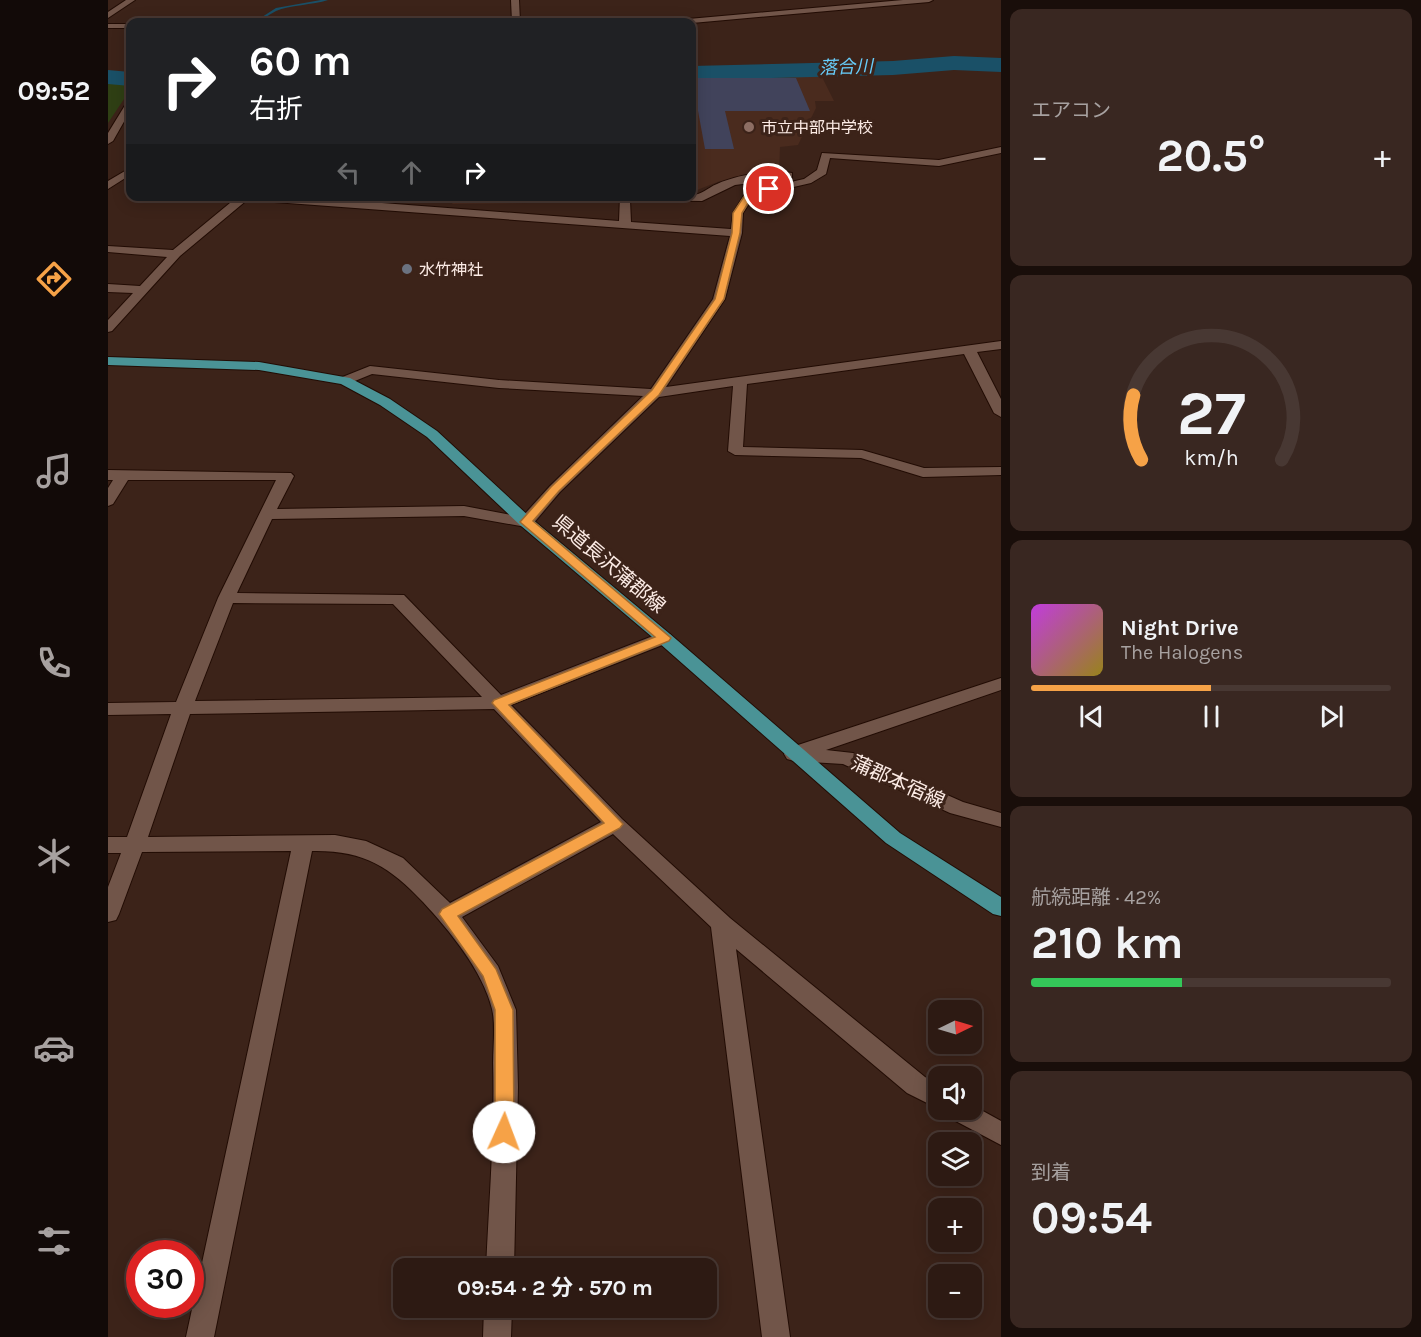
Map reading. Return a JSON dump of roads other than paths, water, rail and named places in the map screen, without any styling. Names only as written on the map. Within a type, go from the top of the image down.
[{"type":"main road","name":"県道長沢蒲郡線","points":[[108,361],[259,366],[345,381],[385,402],[432,434],[526,522],[664,638],[794,754],[893,838],[1001,908]]},
{"type":"street","points":[[110,11],[131,0]]},
{"type":"street","points":[[515,0],[516,18]]},
{"type":"street","points":[[696,20],[929,0]]},
{"type":"street","points":[[108,26],[126,26]]},
{"type":"street","points":[[108,141],[126,111]]},
{"type":"street","points":[[267,514],[464,511],[526,522],[555,489],[655,393],[719,299],[736,233],[738,213],[750,194],[807,181],[822,172],[826,155],[939,163],[1001,150]]},
{"type":"street","points":[[696,198],[702,198],[712,189],[726,184],[822,172]]},
{"type":"street","points":[[110,184],[126,174]]},
{"type":"street","points":[[110,184],[126,184]]},
{"type":"street","points":[[108,328],[176,254],[240,201]]},
{"type":"street","points":[[298,201],[736,233]]},
{"type":"street","points":[[432,211],[437,201]]},
{"type":"street","points":[[625,201],[625,225]]},
{"type":"street","points":[[108,249],[176,254]]},
{"type":"street","points":[[108,288],[143,290]]},
{"type":"street","points":[[345,381],[370,370],[499,384],[655,393],[1001,345]]},
{"type":"street","points":[[969,350],[1001,413]]},
{"type":"street","points":[[740,381],[735,451],[862,454],[923,473],[1001,471]]},
{"type":"street","points":[[108,501],[116,475],[286,476],[226,598],[183,708],[136,845],[108,914]]},
{"type":"street","points":[[226,598],[398,599],[615,824],[722,924],[916,1085],[928,1092]]},
{"type":"street","points":[[108,709],[499,703],[664,638]]},
{"type":"street","points":[[794,754],[1001,684]]},
{"type":"street","name":"蒲郡本宿線","points":[[794,754],[846,758],[957,808],[1001,820]]},
{"type":"street","points":[[448,914],[615,824]]},
{"type":"street","points":[[108,845],[335,843],[366,849],[396,864],[448,914],[490,974],[504,1010],[506,1087],[500,1258]]},
{"type":"street","points":[[200,1337],[303,844]]},
{"type":"street","points":[[722,924],[776,1337]]},
{"type":"street","points":[[973,1120],[999,1138]]},
{"type":"street","points":[[497,1337],[498,1318]]},
{"type":"waterway","points":[[263,18],[277,9],[326,0]]},
{"type":"waterway","name":"落合川","points":[[696,73],[893,68],[954,63],[1001,65]]},
{"type":"waterway","name":"落合川","points":[[108,77],[126,79]]},
{"type":"place","name":"市立中部中学校","points":[[749,127]]},
{"type":"place","name":"水竹神社","points":[[407,269]]}]
